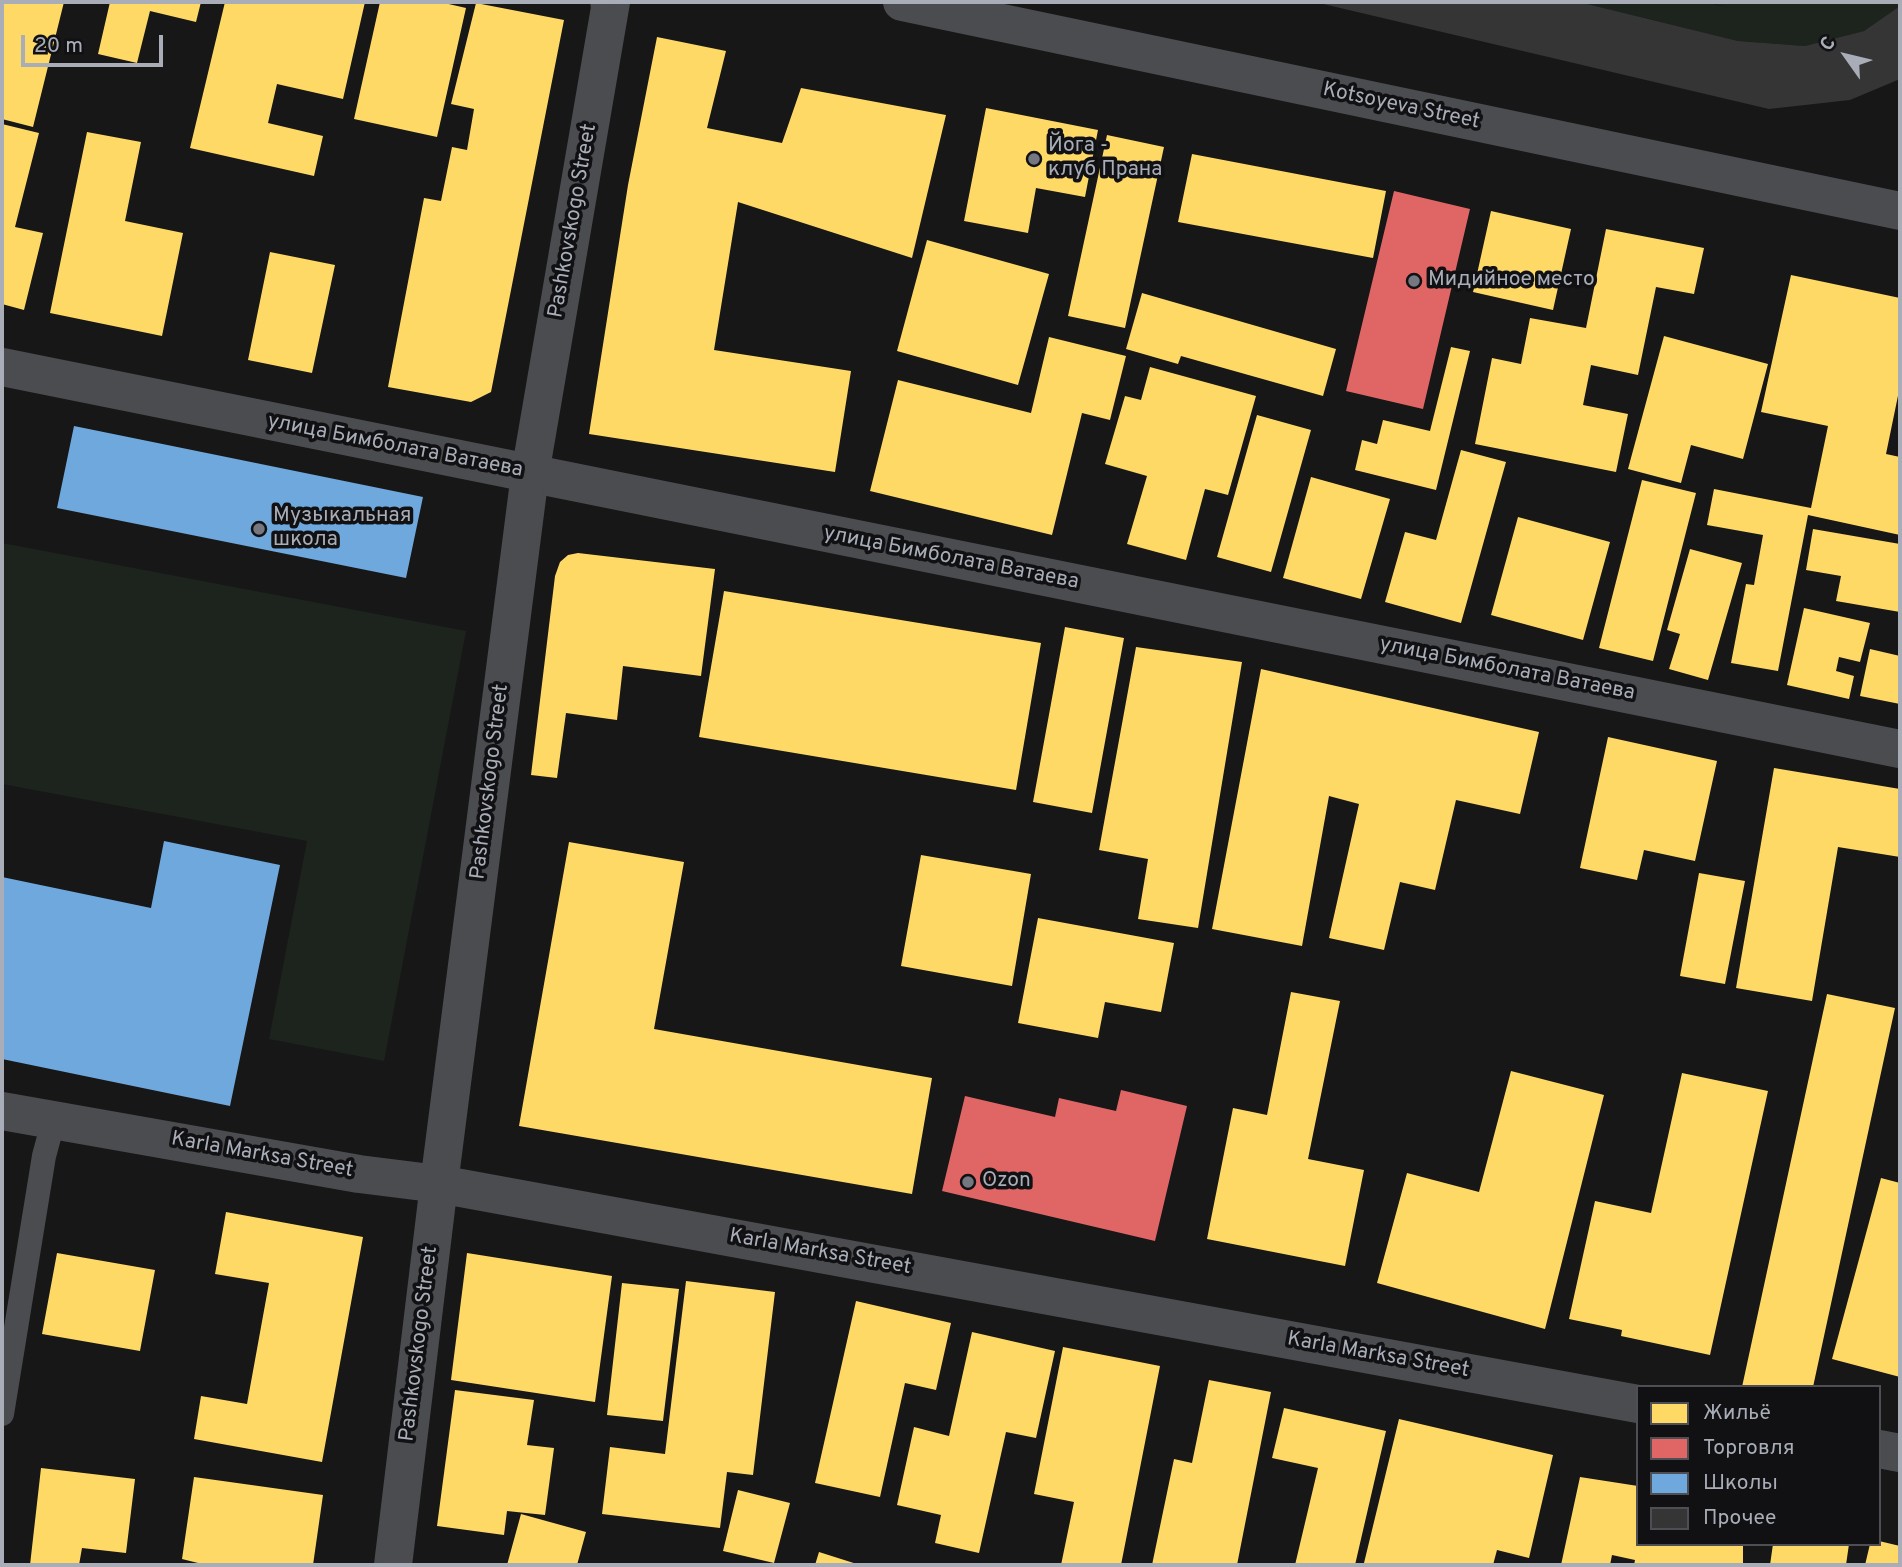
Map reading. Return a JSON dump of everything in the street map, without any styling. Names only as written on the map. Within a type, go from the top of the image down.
[{"type":"street","name":"Pashkovskogo Street","points":[[393,1565],[530,474],[611,2]]},
{"type":"street","name":"Kotsoyeva Street","points":[[902,2],[1900,211]]},
{"type":"street","name":"улица Бимболата Ватаева","points":[[2,367],[1900,749]]},
{"type":"street","name":"Karla Marksa Street","points":[[2,1111],[359,1174],[439,1184],[1636,1404]]},
{"type":"street","points":[[1881,1449],[1900,1452]]},
{"type":"lane","points":[[2,1414],[44,1156],[54,1119]]},
{"type":"shaded area","points":[[1579,2],[1704,2],[1730,8],[1708,2],[1900,2],[1900,6],[1864,31],[1805,46],[1738,41]]},
{"type":"shaded area","points":[[2,543],[466,631],[384,1061],[269,1039],[307,841],[2,784]]},
{"type":"building: Жильё","points":[[2,2],[64,2],[33,127],[2,119]]},
{"type":"building: Жильё","points":[[110,2],[201,2],[196,22],[150,11],[137,63],[98,54]]},
{"type":"building: Жильё","points":[[225,2],[365,2],[343,99],[277,84],[268,123],[323,136],[314,176],[190,148]]},
{"type":"building: Жильё","points":[[380,2],[440,2],[466,8],[437,137],[354,119]]},
{"type":"building: Жильё","points":[[476,3],[564,20],[491,392],[471,402],[388,387],[424,198],[441,201],[452,147],[467,150],[474,109],[451,104]]},
{"type":"building: Жильё","points":[[657,37],[726,51],[707,128],[782,143],[801,88],[946,115],[912,258],[738,202],[714,350],[851,371],[835,472],[589,434],[628,185]]},
{"type":"building: Жильё","name":"Йога - клуб Прана","points":[[986,108],[1098,130],[1085,197],[1036,188],[1028,233],[964,221]]},
{"type":"building: Жильё","points":[[2,124],[39,133],[15,227],[43,233],[24,310],[2,304]]},
{"type":"building: Жильё","points":[[87,132],[141,142],[125,221],[183,233],[162,336],[50,313]]},
{"type":"building: Жильё","points":[[1107,135],[1164,147],[1125,328],[1068,316]]},
{"type":"building: Жильё","points":[[1192,154],[1386,191],[1373,258],[1178,222]]},
{"type":"building: Жильё","points":[[1491,211],[1571,229],[1553,310],[1473,292]]},
{"type":"building: Жильё","points":[[1606,229],[1704,248],[1694,294],[1656,287],[1638,375],[1591,365],[1583,405],[1628,414],[1616,472],[1475,444],[1492,358],[1521,364],[1530,318],[1586,328]]},
{"type":"building: Жильё","points":[[927,240],[1049,274],[1018,385],[897,351]]},
{"type":"building: Жильё","points":[[270,252],[335,265],[312,373],[248,360]]},
{"type":"building: Жильё","points":[[1791,275],[1900,298],[1900,386],[1886,454],[1900,457],[1900,535],[1808,515],[1778,671],[1731,663],[1746,584],[1754,585],[1763,535],[1707,525],[1714,489],[1811,508],[1828,426],[1761,412]]},
{"type":"building: Жильё","points":[[1142,293],[1336,349],[1323,396],[1181,356],[1178,364],[1126,349]]},
{"type":"building: Жильё","points":[[1664,336],[1768,364],[1743,459],[1691,445],[1681,483],[1628,469]]},
{"type":"building: Жильё","points":[[1049,337],[1126,356],[1110,420],[1082,413],[1052,535],[870,491],[898,380],[1031,413]]},
{"type":"building: Жильё","points":[[1451,347],[1470,351],[1436,490],[1355,470],[1362,440],[1377,444],[1383,420],[1430,431]]},
{"type":"building: Жильё","points":[[1150,367],[1256,396],[1228,495],[1205,489],[1186,560],[1127,544],[1147,476],[1105,464],[1125,396],[1141,400]]},
{"type":"building: Жильё","points":[[1257,415],[1311,430],[1271,572],[1217,557]]},
{"type":"building: Жильё","points":[[1461,450],[1506,462],[1461,623],[1385,602],[1405,532],[1436,540]]},
{"type":"building: Жильё","points":[[1311,477],[1390,499],[1361,599],[1283,578]]},
{"type":"building: Жильё","points":[[1642,480],[1696,493],[1653,661],[1599,648]]},
{"type":"building: Жильё","points":[[1518,517],[1610,542],[1583,640],[1491,615]]},
{"type":"building: Жильё","points":[[1813,529],[1900,544],[1900,612],[1836,601],[1841,576],[1806,570]]},
{"type":"building: Жильё","points":[[1690,549],[1742,563],[1708,680],[1669,669],[1680,634],[1667,630]]},
{"type":"building: Жильё","points":[[578,553],[715,569],[701,676],[623,666],[617,720],[566,713],[557,778],[531,775],[555,576],[560,562],[568,555]]},
{"type":"building: Жильё","points":[[724,591],[1041,643],[1016,790],[699,737]]},
{"type":"building: Жильё","points":[[1804,608],[1870,623],[1860,662],[1839,657],[1836,671],[1854,676],[1849,699],[1787,685]]},
{"type":"building: Жильё","points":[[1065,627],[1124,638],[1092,813],[1033,802]]},
{"type":"building: Жильё","points":[[1136,647],[1242,662],[1198,928],[1138,919],[1148,859],[1099,850]]},
{"type":"building: Жильё","points":[[1870,649],[1900,656],[1900,704],[1860,696]]},
{"type":"building: Жильё","points":[[1261,669],[1539,732],[1520,814],[1456,800],[1435,890],[1400,882],[1384,950],[1329,938],[1359,804],[1329,796],[1302,946],[1212,929]]},
{"type":"building: Жильё","points":[[1608,737],[1717,761],[1695,861],[1644,850],[1637,880],[1580,868]]},
{"type":"building: Жильё","points":[[1774,768],[1900,789],[1900,857],[1838,847],[1812,1001],[1736,988]]},
{"type":"building: Жильё","points":[[569,842],[684,862],[654,1029],[932,1078],[912,1194],[519,1126]]},
{"type":"building: Жильё","points":[[921,855],[1031,874],[1012,986],[901,966]]},
{"type":"building: Жильё","points":[[1699,873],[1745,881],[1725,984],[1680,976]]},
{"type":"building: Жильё","points":[[1038,918],[1174,943],[1161,1012],[1105,1002],[1098,1038],[1018,1023]]},
{"type":"building: Жильё","points":[[1291,992],[1340,1001],[1308,1159],[1364,1170],[1345,1266],[1207,1239],[1233,1108],[1267,1115]]},
{"type":"building: Жильё","points":[[1827,994],[1895,1008],[1813,1385],[1742,1385]]},
{"type":"building: Жильё","points":[[1511,1071],[1604,1095],[1545,1329],[1377,1283],[1407,1173],[1479,1192]]},
{"type":"building: Жильё","points":[[1682,1073],[1768,1091],[1710,1355],[1621,1336],[1622,1330],[1569,1319],[1595,1201],[1651,1213]]},
{"type":"building: Жильё","points":[[1881,1178],[1900,1183],[1900,1377],[1832,1359]]},
{"type":"building: Жильё","points":[[226,1212],[363,1237],[322,1462],[194,1439],[201,1396],[247,1404],[269,1283],[215,1274]]},
{"type":"building: Жильё","points":[[57,1253],[155,1270],[140,1351],[42,1334]]},
{"type":"building: Жильё","points":[[467,1253],[612,1276],[595,1402],[451,1380]]},
{"type":"building: Жильё","points":[[686,1281],[775,1292],[753,1475],[727,1472],[720,1528],[602,1514],[610,1447],[665,1454]]},
{"type":"building: Жильё","points":[[622,1283],[679,1289],[663,1421],[607,1415]]},
{"type":"building: Жильё","points":[[856,1301],[951,1323],[936,1390],[905,1383],[880,1497],[815,1483]]},
{"type":"building: Жильё","points":[[972,1332],[1055,1351],[1036,1438],[1006,1432],[979,1553],[935,1543],[941,1515],[897,1505],[914,1427],[949,1436]]},
{"type":"building: Жильё","points":[[1063,1347],[1160,1366],[1121,1565],[1061,1565],[1074,1502],[1034,1494]]},
{"type":"building: Жильё","points":[[1209,1380],[1271,1392],[1237,1565],[1152,1565],[1174,1459],[1192,1463]]},
{"type":"building: Жильё","points":[[455,1390],[534,1400],[527,1445],[554,1448],[545,1515],[507,1511],[504,1535],[437,1526]]},
{"type":"building: Жильё","points":[[1284,1408],[1386,1431],[1355,1565],[1295,1565],[1318,1468],[1272,1458]]},
{"type":"building: Жильё","points":[[1399,1419],[1553,1455],[1529,1558],[1497,1550],[1493,1565],[1364,1563]]},
{"type":"building: Жильё","points":[[41,1468],[135,1479],[126,1553],[82,1548],[79,1565],[30,1565]]},
{"type":"building: Жильё","points":[[194,1477],[323,1495],[313,1565],[206,1565],[182,1559]]},
{"type":"building: Жильё","points":[[1580,1477],[1636,1486],[1636,1546],[1743,1546],[1743,1565],[1634,1565],[1635,1560],[1612,1555],[1610,1565],[1561,1565]]},
{"type":"building: Жильё","points":[[738,1490],[790,1503],[774,1563],[723,1551]]},
{"type":"building: Жильё","points":[[521,1514],[586,1532],[577,1565],[507,1565]]},
{"type":"building: Жильё","points":[[1881,1541],[1900,1546],[1900,1565],[1865,1565],[1870,1546],[1881,1546]]},
{"type":"building: Жильё","points":[[1773,1546],[1849,1546],[1846,1565],[1770,1565]]},
{"type":"building: Жильё","points":[[819,1552],[860,1565],[815,1565]]},
{"type":"building: Торговля","points":[[1394,191],[1470,209],[1423,409],[1346,391]]},
{"type":"building: Торговля","points":[[1121,1090],[1187,1106],[1155,1241],[942,1191],[965,1096],[1055,1117],[1059,1098],[1116,1111]]},
{"type":"building: Школы","points":[[74,426],[423,497],[406,578],[57,508]]},
{"type":"building: Школы","points":[[164,841],[280,865],[230,1106],[2,1059],[2,877],[151,908]]},
{"type":"building: Прочее","points":[[1579,2],[1738,41],[1805,46],[1864,31],[1900,6],[1900,79],[1850,100],[1769,109],[1319,3]]},
{"type":"tram line","points":[[591,2],[600,54]]},
{"type":"tram line","points":[[380,1565],[428,1182],[539,533],[601,64],[613,2]]},
{"type":"place","name":"Йога - клуб Прана","points":[[1034,159]]},
{"type":"place","name":"Мидийное место","points":[[1414,281]]},
{"type":"place","name":"Музыкальная школа","points":[[259,529]]},
{"type":"place","name":"Ozon","points":[[968,1182]]}]
